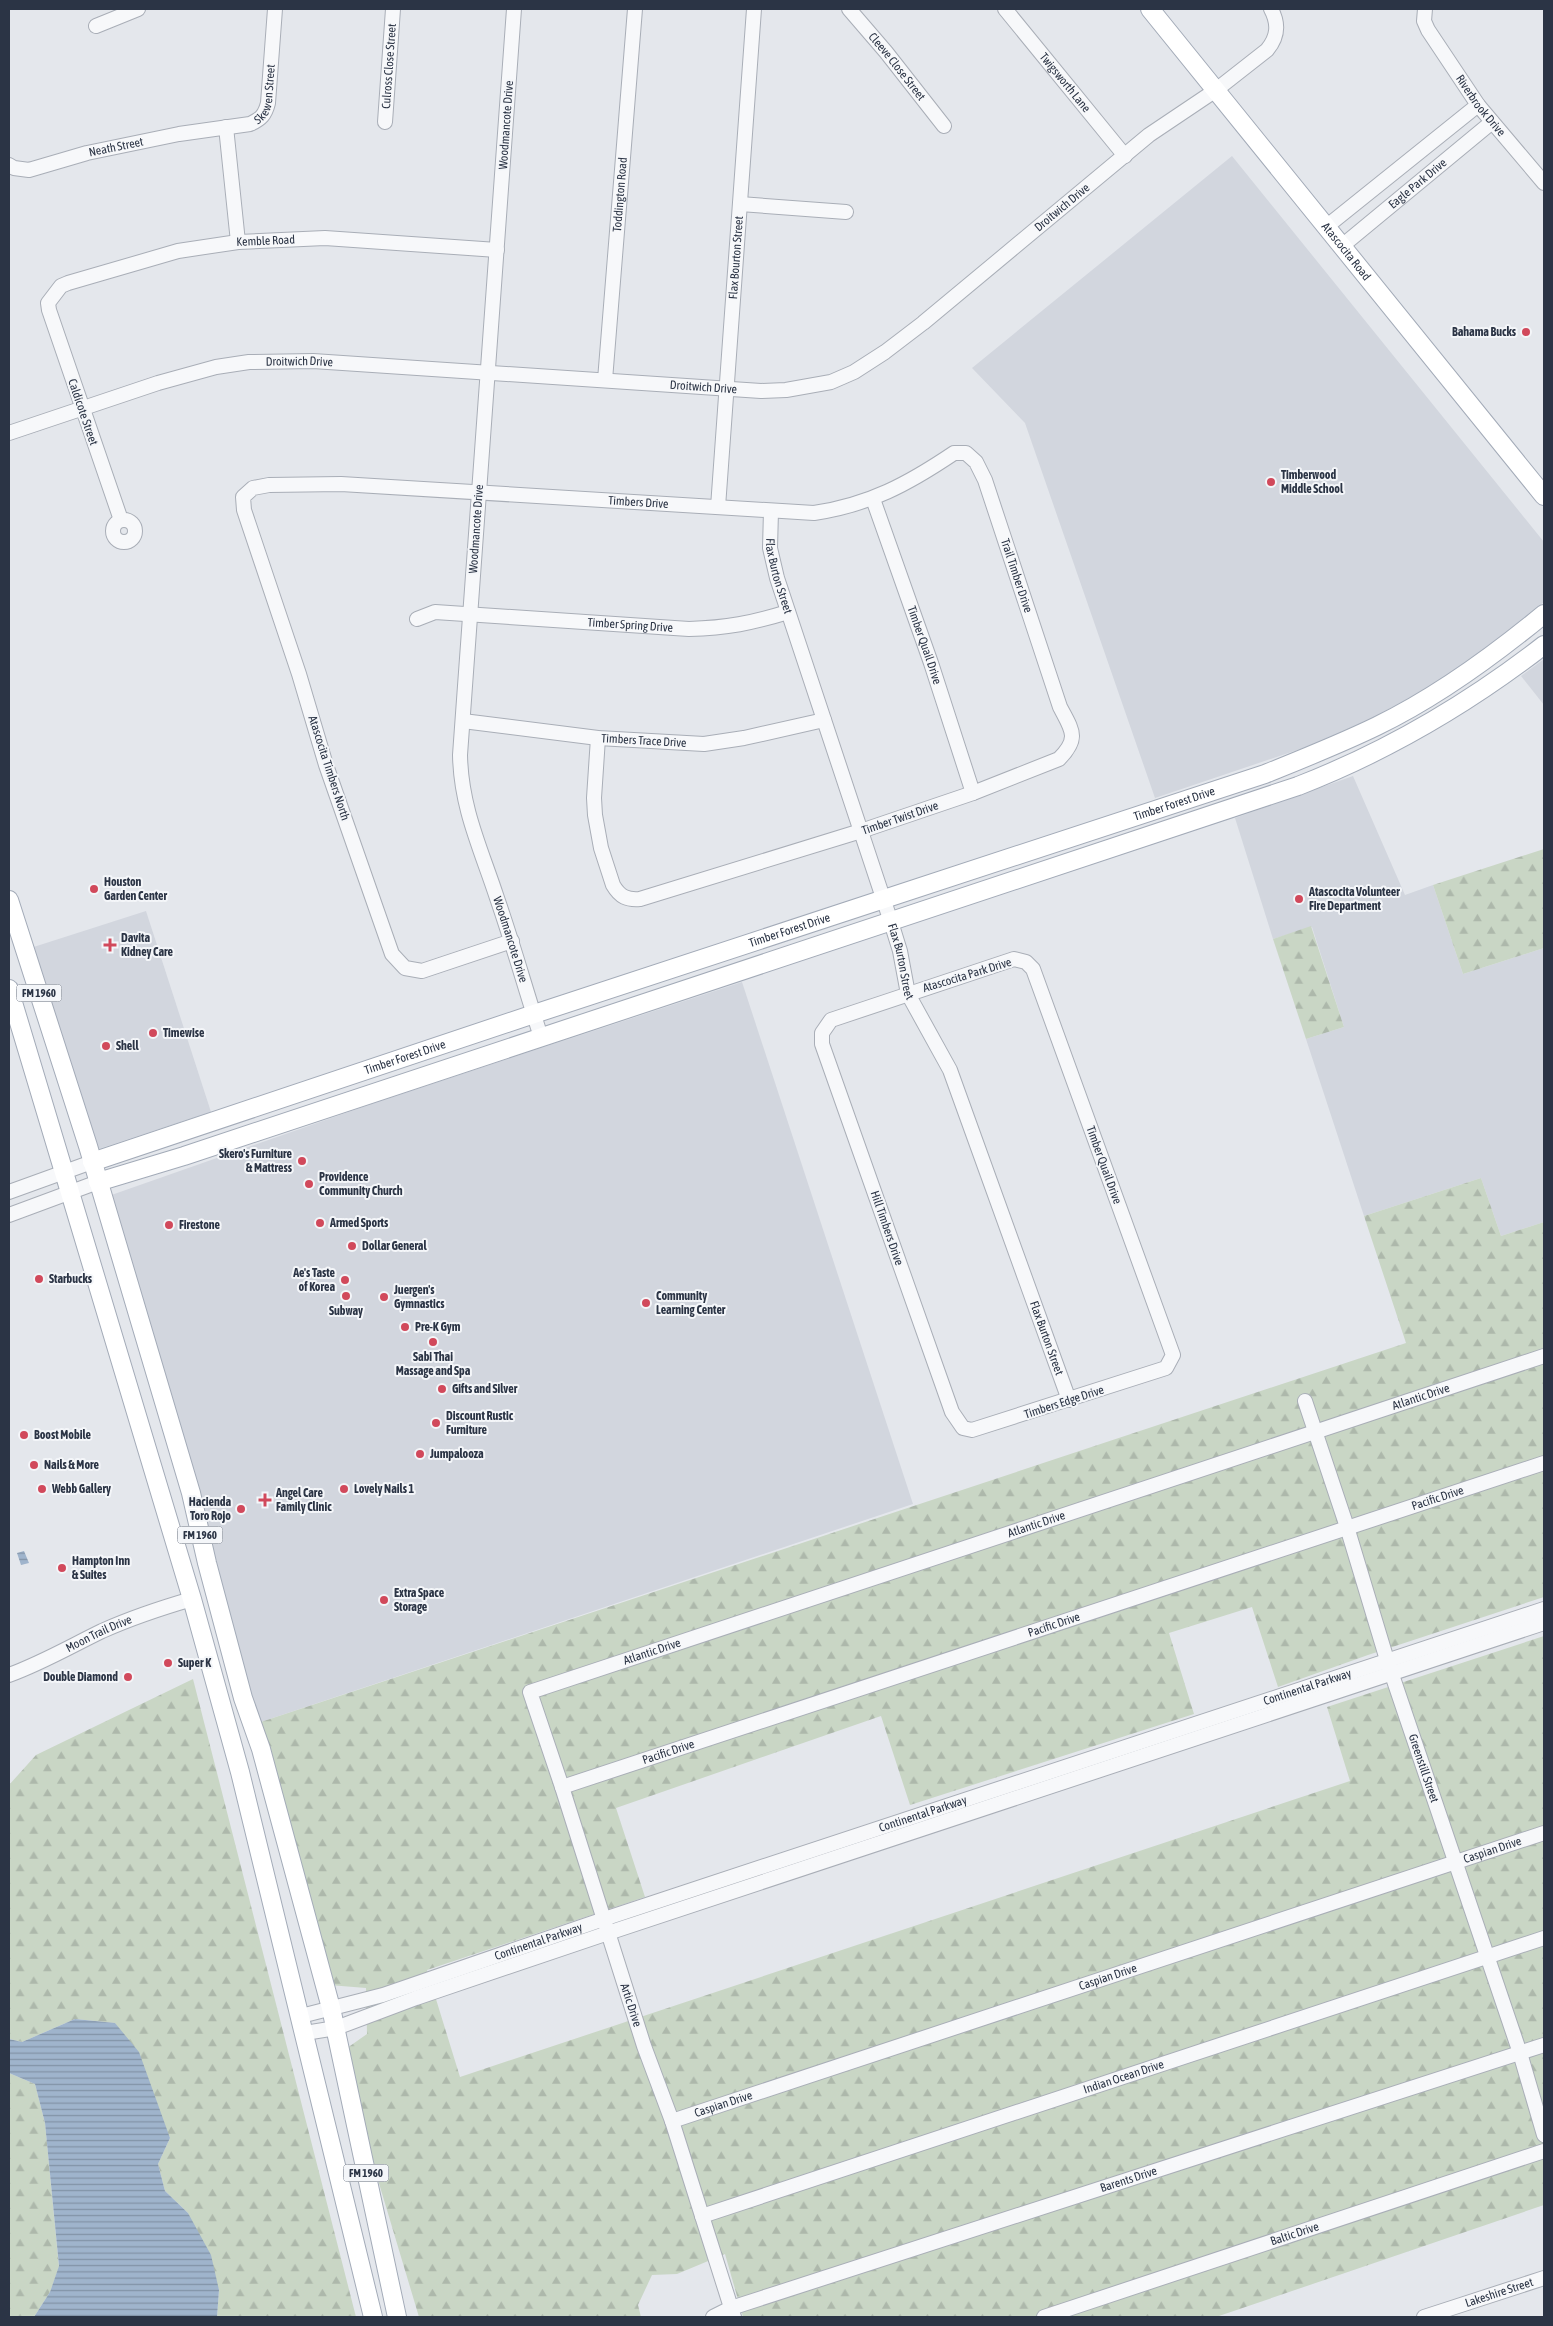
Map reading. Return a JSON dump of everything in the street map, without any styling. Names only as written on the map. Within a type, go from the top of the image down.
[{"type":"main road","name":"Atascocita Road","points":[[1150,9],[1544,496]]},
{"type":"main road","name":"Timber Forest Drive","points":[[92,1162],[1257,776],[1378,726],[1441,689],[1519,635],[1544,614]]},
{"type":"main road","name":"Timber Forest Drive","points":[[98,1182],[263,1130],[1209,817],[1328,774],[1390,746],[1437,720],[1505,675],[1544,645]]},
{"type":"main road","name":"FM 1960","points":[[9,900],[92,1162],[221,1599],[228,1642],[243,1698],[261,1749],[336,2028],[396,2317]]},
{"type":"main road","points":[[717,954],[725,976]]},
{"type":"main road","name":"FM 1960","points":[[9,990],[192,1599],[240,1772],[373,2317]]},
{"type":"main road","points":[[347,1077],[354,1099]]},
{"type":"main road","points":[[255,1107],[263,1130]]},
{"type":"main road","points":[[175,1545],[192,1562],[207,1592],[221,1599]]},
{"type":"main road","points":[[192,1599],[202,1599],[206,1602],[216,1630],[228,1642]]},
{"type":"street","points":[[96,26],[138,9]]},
{"type":"street","name":"Skewen Street","points":[[226,127],[250,124],[260,120],[266,112],[275,9]]},
{"type":"street","name":"Culross Close Street","points":[[385,122],[393,9]]},
{"type":"street","name":"Woodmancote Drive","points":[[514,9],[460,755],[462,793],[468,814],[512,941],[541,1037]]},
{"type":"street","name":"Toddington Road","points":[[606,380],[635,9]]},
{"type":"street","name":"Flax Bourton Street","points":[[718,507],[754,9]]},
{"type":"street","name":"Cleeve Close Street","points":[[849,9],[886,52],[944,126]]},
{"type":"street","name":"Twigsworth Lane","points":[[1005,9],[1125,156]]},
{"type":"street","name":"Droitwich Drive","points":[[9,433],[186,374],[249,362],[313,361],[727,389],[786,390],[831,382],[854,372],[923,323],[1156,130],[1216,90],[1267,50],[1274,42],[1276,25],[1271,9]]},
{"type":"street","name":"Riverbrook Drive","points":[[1425,15],[1432,36],[1478,105],[1544,183]]},
{"type":"street","name":"Eagle Park Drive","points":[[1326,227],[1478,105]]},
{"type":"street","name":"Eagle Park Drive","points":[[1342,246],[1492,122]]},
{"type":"street","points":[[226,127],[238,242]]},
{"type":"street","name":"Neath Street","points":[[9,165],[14,168],[30,170],[86,153],[179,134],[226,127]]},
{"type":"street","points":[[740,204],[846,212]]},
{"type":"street","name":"Kemble Road","points":[[48,303],[61,286],[68,283],[178,252],[238,242],[325,238],[497,250]]},
{"type":"street","name":"Caldicote Street","points":[[48,303],[56,334],[121,520]]},
{"type":"street","name":"Timbers Drive","points":[[282,484],[390,485],[814,513],[874,499],[902,486],[954,453],[966,453],[977,463]]},
{"type":"street","name":"Trail Timber Drive","points":[[977,463],[985,480],[1054,689]]},
{"type":"street","name":"Atascocita Timbers North","points":[[282,484],[253,488],[242,497],[244,510],[299,674],[326,764],[392,954],[404,968],[422,971],[512,941]]},
{"type":"street","name":"Timber Quail Drive","points":[[874,499],[931,663],[973,793]]},
{"type":"street","name":"Flax Burton Street","points":[[772,511],[769,539],[771,556],[884,899],[900,951],[908,994],[950,1070],[1069,1400]]},
{"type":"street","name":"Timber Spring Drive","points":[[416,619],[435,612],[471,613],[689,628],[724,628],[788,612]]},
{"type":"street","name":"Timber Twist Drive","points":[[598,738],[594,798],[601,848],[617,892],[629,900],[640,899],[861,832],[973,793],[1059,759],[1070,748],[1072,731],[1060,707],[1054,689]]},
{"type":"street","name":"Timbers Trace Drive","points":[[463,721],[598,738],[704,744],[744,738],[824,720]]},
{"type":"street","name":"Atascocita Park Drive","points":[[825,1026],[830,1020],[1014,959],[1026,962]]},
{"type":"street","name":"Timber Quail Drive","points":[[1026,962],[1033,969],[1173,1355],[1164,1369]]},
{"type":"street","name":"Hill Timbers Drive","points":[[825,1026],[822,1033],[822,1044],[952,1412],[963,1428]]},
{"type":"street","name":"Timber Forest Drive","points":[[9,1192],[92,1162]]},
{"type":"street","name":"Timber Forest Drive","points":[[9,1215],[98,1182]]},
{"type":"street","name":"Atlantic Drive","points":[[530,1692],[1544,1356]]},
{"type":"street","name":"Timbers Edge Drive","points":[[963,1428],[972,1430],[982,1428],[1164,1369]]},
{"type":"street","name":"Greenstill Street","points":[[1305,1401],[1347,1527],[1390,1666],[1520,2053],[1544,2135]]},
{"type":"street","name":"Pacific Drive","points":[[562,1786],[1544,1463]]},
{"type":"street","name":"Moon Trail Drive","points":[[9,1675],[35,1666],[149,1611],[192,1599]]},
{"type":"street","name":"Continental Parkway","points":[[303,2024],[336,2028],[416,1998],[608,1932],[1390,1666],[1544,1609]]},
{"type":"street","name":"Continental Parkway","points":[[303,2024],[331,2008],[382,1995],[604,1919],[1390,1666],[1544,1623]]},
{"type":"street","name":"Artic Drive","points":[[530,1692],[562,1786],[644,2046],[672,2121],[732,2313]]},
{"type":"street","name":"Caspian Drive","points":[[672,2121],[1544,1832]]},
{"type":"street","name":"Indian Ocean Drive","points":[[702,2216],[1544,1938]]},
{"type":"street","name":"Barents Drive","points":[[713,2317],[732,2313],[1544,2045]]},
{"type":"street","name":"Baltic Drive","points":[[1044,2317],[1544,2151]]},
{"type":"street","name":"Lakeshire Street","points":[[1424,2317],[1544,2278]]},
{"type":"shaded area","name":"Timberwood Middle School","points":[[1232,156],[1544,542],[1544,602],[1489,647],[1428,688],[1372,718],[1318,743],[1155,798],[1025,423],[972,368]]},
{"type":"shaded area","points":[[1544,659],[1544,705],[1521,676]]},
{"type":"shaded area","points":[[1353,776],[1405,895],[1433,885],[1463,974],[1544,948],[1544,1222],[1501,1236],[1481,1178],[1364,1216],[1306,1039],[1344,1027],[1312,927],[1273,939],[1235,818]]},
{"type":"shaded area","points":[[146,911],[211,1112],[83,1154],[18,952]]},
{"type":"shaded area","points":[[742,982],[913,1504],[252,1725],[100,1199],[377,1102]]},
{"type":"green space","points":[[1544,849],[1544,948],[1463,974],[1433,885]]},
{"type":"green space","points":[[1311,926],[1344,1027],[1306,1039],[1273,939]]},
{"type":"green space","points":[[1481,1178],[1501,1236],[1544,1222],[1544,1597],[1278,1687],[1252,1607],[1169,1633],[1194,1714],[910,1805],[881,1716],[616,1808],[645,1897],[427,1970],[460,2077],[1350,1781],[1327,1707],[1544,1636],[1544,2205],[1216,2317],[743,2317],[725,2254],[677,2274],[652,2275],[638,2305],[641,2317],[419,2317],[340,2053],[367,2034],[366,1988],[329,1985],[252,1725],[1406,1343],[1364,1216]]},
{"type":"green space","points":[[193,1679],[356,2317],[217,2317],[219,2290],[188,2213],[165,2191],[158,2164],[170,2138],[115,2023],[75,2019],[22,2042],[9,2039],[9,1785],[36,1755]]},
{"type":"green space","points":[[9,2073],[35,2084],[45,2123],[59,2267],[50,2292],[34,2317],[9,2317]]},
{"type":"water","points":[[24,1551],[29,1563],[21,1565],[17,1553]]},
{"type":"water","points":[[75,2019],[115,2023],[139,2052],[170,2138],[158,2164],[165,2191],[188,2213],[211,2255],[219,2290],[217,2317],[34,2317],[50,2292],[59,2266],[45,2123],[35,2084],[9,2073],[9,2039],[22,2042]]},
{"type":"place","name":"Bahama Bucks","points":[[1526,332]]},
{"type":"place","name":"Timberwood Middle School","points":[[1271,482]]},
{"type":"place","name":"Houston Garden Center","points":[[94,889]]},
{"type":"place","name":"Atascocita Volunteer Fire Department","points":[[1299,899]]},
{"type":"place","name":"Davita Kidney Care","points":[[110,945]]},
{"type":"place","name":"Timewise","points":[[153,1033]]},
{"type":"place","name":"Shell","points":[[106,1046]]},
{"type":"place","name":"Skero's Furniture & Mattress","points":[[302,1161]]},
{"type":"place","name":"Providence Community Church","points":[[309,1184]]},
{"type":"place","name":"Armed Sports","points":[[320,1223]]},
{"type":"place","name":"Firestone","points":[[169,1225]]},
{"type":"place","name":"Dollar General","points":[[352,1246]]},
{"type":"place","name":"Starbucks","points":[[39,1279]]},
{"type":"place","name":"Ae's Taste of Korea","points":[[345,1280]]},
{"type":"place","name":"Subway","points":[[346,1296]]},
{"type":"place","name":"Juergen's Gymnastics","points":[[384,1297]]},
{"type":"place","name":"Community Learning Center","points":[[646,1303]]},
{"type":"place","name":"Pre-K Gym","points":[[405,1327]]},
{"type":"place","name":"Sabi Thai Massage and Spa","points":[[433,1342]]},
{"type":"place","name":"Gifts and Silver","points":[[442,1389]]},
{"type":"place","name":"Discount Rustic Furniture","points":[[436,1423]]},
{"type":"place","name":"Boost Mobile","points":[[24,1435]]},
{"type":"place","name":"Jumpalooza","points":[[420,1454]]},
{"type":"place","name":"Nails & More","points":[[34,1465]]},
{"type":"place","name":"Webb Gallery","points":[[42,1489]]},
{"type":"place","name":"Lovely Nails 1","points":[[344,1489]]},
{"type":"place","name":"Angel Care Family Clinic","points":[[265,1500]]},
{"type":"place","name":"Hacienda Toro Rojo","points":[[241,1509]]},
{"type":"place","name":"Hampton Inn & Suites","points":[[62,1568]]},
{"type":"place","name":"Extra Space Storage","points":[[384,1600]]},
{"type":"place","name":"Super K","points":[[168,1663]]},
{"type":"place","name":"Double Diamond","points":[[128,1677]]}]
